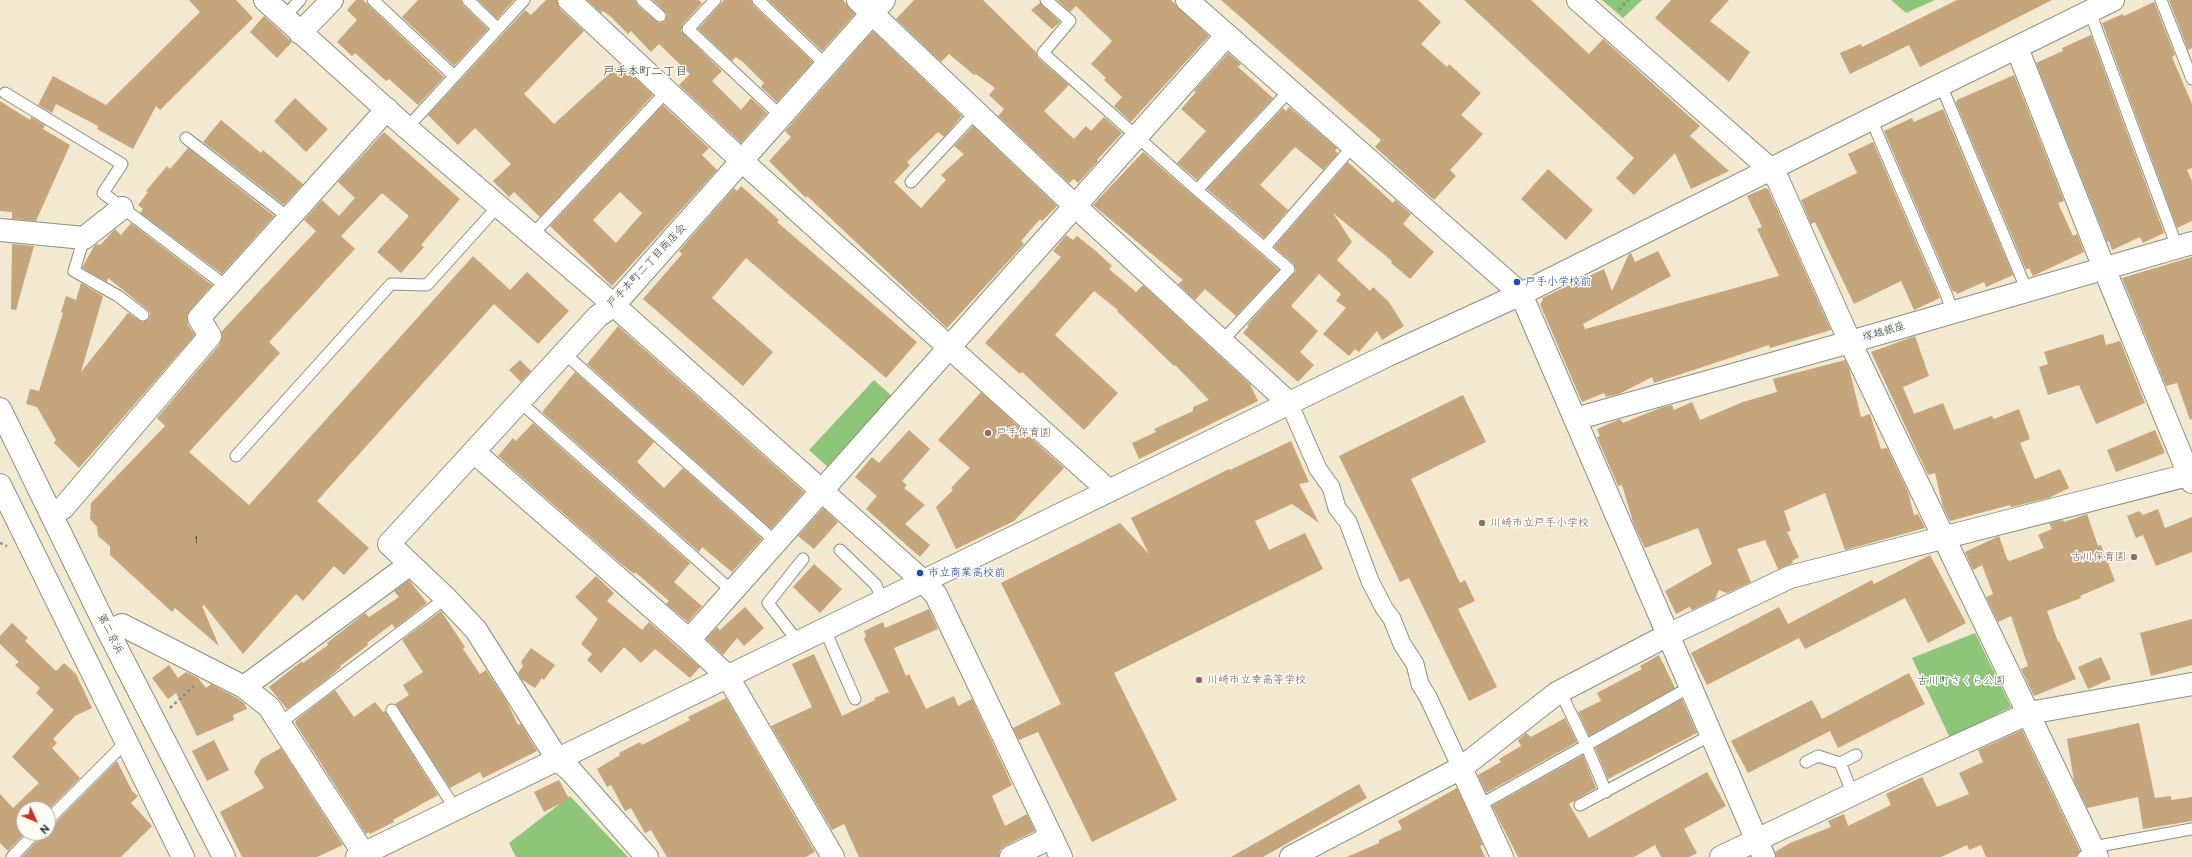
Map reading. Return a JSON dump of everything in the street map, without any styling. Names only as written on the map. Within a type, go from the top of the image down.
[{"type":"main road","points":[[265,0],[407,128],[533,234],[614,305],[822,490],[936,594],[1061,857]]},
{"type":"main road","points":[[300,33],[332,0]]},
{"type":"main road","points":[[569,0],[742,161],[1109,491]]},
{"type":"main road","points":[[1188,0],[1521,294],[1760,848]]},
{"type":"main road","points":[[1578,0],[1770,169],[1778,180],[1850,342],[1943,538],[2029,713],[2092,855]]},
{"type":"main road","points":[[108,631],[122,625],[244,688],[269,708],[361,855],[1289,403],[1521,294],[1871,118],[2113,0]]},
{"type":"main road","points":[[871,4],[977,111],[1075,206],[1223,340],[1289,403]]},
{"type":"main road","name":"戸手本町二丁目商店会","points":[[409,565],[389,544],[598,316],[614,305],[826,65],[871,4]]},
{"type":"main road","points":[[689,640],[1228,35]]},
{"type":"main road","points":[[1291,857],[1460,768],[1560,691],[1668,635],[1790,577],[2191,477],[2104,268],[2017,48]]},
{"type":"main road","points":[[51,514],[63,508],[210,336],[199,318],[387,109]]},
{"type":"main road","points":[[0,230],[84,238],[122,208]]},
{"type":"main road","name":"塚越銀座","points":[[1575,419],[1850,342],[2185,245]]},
{"type":"main road","name":"第二京浜","points":[[0,409],[108,631],[224,857]]},
{"type":"main road","points":[[474,452],[689,640],[728,677],[833,857]]},
{"type":"main road","points":[[0,485],[125,743],[183,857]]},
{"type":"main road","points":[[244,688],[409,565],[446,598],[476,630],[558,760],[571,772],[647,857]]},
{"type":"main road","points":[[1721,857],[1760,848],[1853,794],[2029,713],[2192,684]]},
{"type":"main road","points":[[1460,768],[1502,857]]},
{"type":"main road","points":[[1011,857],[1052,837]]},
{"type":"street","points":[[1289,403],[1318,468],[1331,487],[1337,508],[1348,522],[1370,582],[1384,608],[1392,619],[1402,644],[1415,664],[1420,684],[1428,697],[1460,768]]},
{"type":"lane","points":[[284,17],[300,0]]},
{"type":"lane","points":[[373,0],[453,75]]},
{"type":"lane","points":[[468,0],[498,28]]},
{"type":"lane","points":[[407,128],[453,75],[524,0]]},
{"type":"lane","points":[[642,0],[660,16]]},
{"type":"lane","points":[[715,0],[688,28],[782,116]]},
{"type":"lane","points":[[758,0],[826,65]]},
{"type":"lane","points":[[1046,0],[1070,21],[1043,53],[1197,190],[1289,269],[1223,340]]},
{"type":"lane","points":[[2161,0],[2192,79]]},
{"type":"lane","points":[[2090,12],[2185,245]]},
{"type":"lane","points":[[1941,85],[2027,291]]},
{"type":"lane","points":[[1197,190],[1290,90]]},
{"type":"lane","points":[[533,234],[668,92]]},
{"type":"lane","points":[[5,93],[122,164],[103,194],[227,287]]},
{"type":"lane","points":[[911,182],[977,111]]},
{"type":"lane","points":[[1871,118],[1947,296],[1952,312]]},
{"type":"lane","points":[[186,138],[288,218]]},
{"type":"lane","points":[[1265,247],[1353,146]]},
{"type":"lane","points":[[236,456],[391,284],[427,285],[499,205]]},
{"type":"lane","points":[[84,238],[74,272],[118,296],[143,315]]},
{"type":"lane","points":[[564,353],[776,542]]},
{"type":"lane","points":[[520,402],[732,591]]},
{"type":"lane","points":[[840,550],[876,585],[883,601]]},
{"type":"lane","points":[[798,643],[768,603],[803,559]]},
{"type":"lane","points":[[280,724],[446,598]]},
{"type":"lane","points":[[825,630],[855,699]]},
{"type":"lane","points":[[1478,806],[1690,687]]},
{"type":"lane","points":[[1560,691],[1586,745],[1606,792]]},
{"type":"lane","points":[[392,710],[456,810]]},
{"type":"lane","points":[[1580,805],[1710,734]]},
{"type":"lane","points":[[56,812],[125,743]]},
{"type":"lane","points":[[1806,762],[1818,756],[1840,763],[1856,755]]},
{"type":"lane","points":[[1840,763],[1853,794]]},
{"type":"lane","points":[[2092,855],[2104,845],[2192,829]]},
{"type":"lane","points":[[12,857],[27,841]]},
{"type":"path","points":[[155,722],[211,670]]},
{"type":"green space","points":[[1602,0],[1642,0],[1623,18]]},
{"type":"green space","points":[[1891,0],[1935,0],[1906,13]]},
{"type":"green space","points":[[874,380],[893,397],[830,469],[809,450]]},
{"type":"green space","name":"古川町さくら公園","points":[[1975,633],[2011,707],[1950,738],[1912,658]]},
{"type":"green space","points":[[570,796],[628,857],[516,857],[509,843]]},
{"type":"building","points":[[189,0],[236,0],[253,18],[160,110],[156,106],[133,149],[97,129],[98,126],[56,104],[52,113],[38,105],[53,76],[106,105],[200,12]]},
{"type":"building","points":[[356,0],[363,0],[444,77],[418,105],[389,79],[386,81],[355,53],[352,56],[337,42],[357,20],[347,10]]},
{"type":"building","points":[[418,0],[461,0],[463,5],[488,29],[454,66],[402,17]]},
{"type":"building","points":[[478,0],[514,0],[497,19]]},
{"type":"building","points":[[546,0],[557,0],[560,9],[584,31],[524,94],[554,124],[620,64],[653,95],[540,217],[514,192],[509,197],[493,181],[511,164],[475,128],[458,145],[428,115],[525,10],[531,15]]},
{"type":"building","points":[[587,0],[635,0],[637,5],[659,23],[665,21],[667,14],[653,0],[699,0],[702,3],[683,24],[681,31],[722,71],[712,81],[741,110],[751,98],[767,113],[741,143],[679,85],[690,74],[659,44],[651,52],[631,31],[628,34],[611,17],[603,11],[601,13]]},
{"type":"building","points":[[724,0],[751,0],[753,5],[813,62],[777,102],[761,87],[764,83],[744,63],[736,57],[732,61],[698,29]]},
{"type":"building","points":[[768,0],[843,0],[855,14],[822,51]]},
{"type":"building","points":[[914,0],[983,0],[1036,52],[1038,58],[1069,85],[1044,111],[1074,139],[1086,126],[1091,131],[1104,117],[1122,133],[1078,183],[1074,179],[1069,183],[998,116],[1004,109],[989,95],[995,88],[976,74],[974,75],[949,54],[941,62],[896,19]]},
{"type":"building","points":[[1057,0],[1171,0],[1209,36],[1131,122],[1114,106],[1122,97],[1104,80],[1106,78],[1091,64],[1112,41],[1076,6],[1070,12]]},
{"type":"building","points":[[1221,0],[1418,0],[1441,22],[1421,44],[1447,67],[1449,64],[1481,93],[1461,115],[1483,134],[1450,170],[1456,176],[1434,200],[1375,147],[1381,140]]},
{"type":"building","points":[[1464,0],[1531,0],[1589,54],[1603,39],[1700,126],[1690,136],[1729,171],[1691,189],[1675,153],[1634,195],[1616,178],[1634,158]]},
{"type":"building","points":[[1671,0],[1729,0],[1710,21],[1750,52],[1729,82],[1655,18]]},
{"type":"building","points":[[1957,0],[2052,0],[1920,67],[1909,45],[1850,74],[1840,53],[1861,44],[1862,47]]},
{"type":"building","points":[[2169,0],[2192,0],[2192,48],[2188,50]]},
{"type":"building","points":[[2154,2],[2175,55],[2172,57],[2192,104],[2192,168],[2187,170],[2192,181],[2192,221],[2177,228],[2102,23],[2123,14],[2124,16]]},
{"type":"building","points":[[1040,3],[1060,22],[1052,29],[1031,10]]},
{"type":"building","points":[[264,16],[292,42],[277,58],[250,32]]},
{"type":"building","points":[[873,31],[962,116],[944,137],[938,132],[907,162],[910,165],[894,182],[921,208],[946,180],[941,175],[964,154],[954,146],[973,126],[1057,206],[1042,221],[1040,219],[1021,241],[1024,244],[947,328],[807,196],[806,198],[769,161],[791,137],[785,131]]},
{"type":"building","points":[[2091,35],[2164,233],[2143,243],[2140,237],[2112,250],[2109,241],[2107,242],[2036,63],[2063,51],[2062,48]]},
{"type":"building","points":[[1228,53],[1241,64],[1238,67],[1273,98],[1197,180],[1177,163],[1206,131],[1181,109],[1196,92],[1194,91]]},
{"type":"building","points":[[2014,75],[2064,201],[2058,203],[2073,236],[2077,234],[2084,252],[2033,276],[2029,268],[2026,270],[1956,103],[1957,100]]},
{"type":"building","points":[[295,98],[328,129],[306,152],[274,121]]},
{"type":"building","points":[[0,101],[30,120],[31,117],[45,125],[43,129],[70,145],[36,221],[12,219],[12,212],[0,211]]},
{"type":"building","points":[[663,105],[709,148],[702,155],[717,170],[612,286],[550,226]],"holes":[[[620,192],[642,213],[616,243],[593,220]]]},
{"type":"building","points":[[1289,107],[1337,148],[1335,151],[1338,153],[1323,170],[1295,147],[1260,185],[1288,210],[1264,238],[1207,189],[1283,108],[1286,111]]},
{"type":"building","points":[[1943,109],[2013,275],[1986,287],[1984,282],[1957,294],[1955,291],[1953,292],[1884,131],[1912,118],[1914,122]]},
{"type":"building","points":[[221,120],[261,153],[263,150],[303,184],[284,205],[203,142]]},
{"type":"building","points":[[384,132],[460,199],[421,245],[424,247],[401,273],[377,252],[409,216],[382,193],[341,236],[355,249],[269,342],[280,353],[189,452],[249,505],[473,256],[510,290],[527,272],[569,311],[538,344],[494,304],[317,501],[369,548],[344,575],[334,566],[303,601],[296,594],[243,654],[204,605],[202,606],[219,646],[175,608],[172,612],[110,555],[110,546],[98,536],[97,527],[90,519],[91,503],[165,426],[157,418],[220,344],[222,337],[221,332],[316,231],[304,220],[322,200],[339,216],[355,198],[338,182]]},
{"type":"building","points":[[1873,142],[1940,298],[1914,310],[1901,281],[1854,304],[1815,222],[1811,224],[1801,200],[1857,173],[1848,154]]},
{"type":"building","points":[[188,148],[274,216],[222,274],[140,213],[143,209],[138,205],[148,192],[146,191],[167,166],[170,169]]},
{"type":"building","points":[[1143,152],[1279,270],[1236,316],[1205,289],[1195,300],[1178,284],[1183,280],[1093,205]]},
{"type":"building","points":[[1348,162],[1393,203],[1395,200],[1411,214],[1403,224],[1434,252],[1410,279],[1391,263],[1392,261],[1333,213],[1352,242],[1337,260],[1370,291],[1373,287],[1389,302],[1404,326],[1382,340],[1377,331],[1359,352],[1355,349],[1349,356],[1323,334],[1346,308],[1336,301],[1341,294],[1319,274],[1291,306],[1318,331],[1300,352],[1314,365],[1298,382],[1243,333],[1249,326],[1247,325],[1296,271],[1294,264],[1274,247]]},
{"type":"building","points":[[1548,169],[1593,210],[1566,240],[1521,199]]},
{"type":"building","points":[[741,186],[779,220],[777,222],[917,342],[886,378],[746,258],[712,298],[773,352],[743,386],[643,299],[682,254],[679,251],[734,188],[737,191]]},
{"type":"building","points":[[1765,188],[1768,189],[1831,330],[1770,348],[1769,345],[1654,383],[1652,377],[1619,394],[1606,397],[1604,393],[1582,402],[1540,304],[1543,300],[1542,298],[1604,269],[1612,291],[1629,254],[1631,253],[1635,262],[1658,251],[1671,276],[1583,324],[1585,329],[1779,276],[1757,229],[1762,227],[1747,196]]},
{"type":"building","points":[[131,223],[212,285],[190,310],[187,316],[188,325],[195,335],[79,468],[54,443],[56,440],[37,407],[26,404],[30,389],[39,391],[63,313],[61,312],[66,296],[76,300],[81,283],[103,296],[81,372],[128,313],[142,322],[149,319],[150,313],[148,310],[108,278],[107,282],[82,268],[94,246],[97,244],[100,245],[115,229],[121,235]]},
{"type":"building","points":[[1066,235],[1073,240],[1077,236],[1097,252],[1112,266],[1109,269],[1136,292],[1143,285],[1250,384],[1258,401],[1139,459],[1132,443],[1156,432],[1154,429],[1193,411],[1193,407],[1209,400],[1175,365],[1174,366],[1117,311],[1118,310],[1094,291],[1055,335],[1118,393],[1084,430],[1022,372],[1020,374],[985,343],[1061,257],[1053,251]]},
{"type":"building","points":[[12,244],[34,246],[16,310],[11,309]]},
{"type":"building","points":[[2192,257],[2192,419],[2190,420],[2177,383],[2166,386],[2122,278]]},
{"type":"building","points":[[618,326],[804,492],[771,529],[587,364]]},
{"type":"building","points":[[2103,334],[2106,345],[2120,341],[2145,403],[2096,424],[2079,385],[2048,395],[2039,367],[2048,364],[2044,352]]},
{"type":"building","points":[[1915,336],[1929,376],[1903,387],[1914,414],[1943,403],[1954,430],[1992,416],[1994,419],[2019,409],[2030,439],[2020,443],[2035,479],[2060,469],[2069,488],[2049,498],[2011,507],[2010,505],[1950,521],[1943,507],[1935,473],[1928,475],[1871,352]]},
{"type":"building","points":[[520,360],[531,371],[521,382],[509,370]]},
{"type":"building","points":[[1845,360],[1849,368],[1861,417],[1870,414],[1881,449],[1887,448],[1908,492],[1914,515],[1918,514],[1925,528],[1845,550],[1825,493],[1784,511],[1791,531],[1787,532],[1799,557],[1792,561],[1793,563],[1778,569],[1765,540],[1737,549],[1751,582],[1727,593],[1719,590],[1715,599],[1692,610],[1689,607],[1676,614],[1665,591],[1712,564],[1698,528],[1645,548],[1634,525],[1622,485],[1618,486],[1597,437],[1600,436],[1597,429],[1620,419],[1623,423],[1660,408],[1672,405],[1674,410],[1692,402],[1700,420],[1743,402],[1777,392],[1773,379]]},
{"type":"building","points":[[575,372],[654,442],[637,462],[664,488],[683,468],[762,539],[732,572],[702,547],[699,552],[543,413],[543,411]]},
{"type":"building","points":[[981,392],[1064,468],[1014,521],[956,549],[936,507],[953,490],[951,488],[970,468],[938,440]]},
{"type":"building","points":[[1463,395],[1486,442],[1411,479],[1460,583],[1465,580],[1475,601],[1458,609],[1497,687],[1469,701],[1409,578],[1400,582],[1339,456]]},
{"type":"building","points":[[533,423],[690,563],[674,582],[702,606],[688,622],[666,604],[669,601],[635,572],[634,574],[619,562],[498,456],[513,438],[516,441]]},
{"type":"building","points":[[909,430],[930,449],[902,481],[907,485],[904,488],[925,505],[905,524],[930,545],[920,557],[866,509],[877,496],[855,477],[872,457],[879,463]]},
{"type":"building","points":[[2155,430],[2165,453],[2116,472],[2107,450]]},
{"type":"building","points":[[1291,441],[1309,482],[1299,484],[1319,523],[1292,504],[1255,521],[1269,550],[1305,533],[1323,569],[1114,673],[1177,800],[1092,842],[1038,732],[1019,740],[1013,728],[1061,704],[1001,583],[1120,523],[1149,554],[1131,518],[1229,469],[1230,470]]},
{"type":"building","points":[[823,508],[838,522],[814,549],[798,536]]},
{"type":"building","points":[[2158,509],[2165,528],[2192,517],[2192,552],[2156,566],[2143,535],[2136,538],[2127,516],[2139,511],[2143,515]]},
{"type":"building","points":[[2087,514],[2098,546],[2101,545],[2115,581],[2080,596],[2081,598],[2047,611],[2058,642],[2059,641],[2076,679],[2034,696],[2021,669],[2028,666],[2011,616],[1998,622],[1986,597],[1993,594],[1982,565],[1973,570],[1965,552],[1999,536],[2007,559],[2010,561],[2044,548],[2038,535],[2052,529],[2049,523],[2063,520],[2064,522]]},
{"type":"building","points":[[1930,555],[1966,623],[1928,643],[1905,598],[1805,649],[1799,638],[1707,685],[1691,653],[1779,607],[1788,624],[1872,580],[1874,584]]},
{"type":"building","points":[[814,564],[842,589],[820,613],[793,587]]},
{"type":"building","points":[[596,576],[614,593],[607,601],[642,630],[649,622],[700,667],[690,678],[655,649],[641,663],[624,647],[601,673],[587,660],[592,654],[581,644],[598,619],[575,597]]},
{"type":"building","points":[[409,580],[427,603],[395,628],[392,624],[367,643],[368,645],[340,666],[341,667],[327,679],[287,709],[269,687],[302,661],[303,663],[328,645],[327,643],[365,613],[369,617],[399,597],[394,591]]},
{"type":"building","points":[[745,607],[764,628],[744,646],[737,638],[723,655],[706,639],[717,627],[720,630]]},
{"type":"building","points":[[929,609],[938,629],[894,648],[906,676],[909,674],[926,709],[954,696],[958,706],[972,699],[1012,785],[992,796],[1005,826],[1027,814],[1035,831],[1005,846],[1000,850],[999,857],[859,857],[844,824],[832,830],[771,726],[812,707],[792,664],[814,654],[842,716],[875,700],[874,698],[889,692],[864,639],[866,636],[864,631],[883,622],[885,628]]},
{"type":"building","points":[[441,611],[465,647],[463,649],[480,674],[486,670],[507,702],[518,725],[521,724],[537,751],[483,778],[480,772],[450,788],[395,704],[409,695],[403,685],[423,672],[402,640]]},
{"type":"building","points":[[2192,619],[2192,665],[2151,676],[2140,633]]},
{"type":"building","points":[[12,623],[28,638],[25,641],[56,671],[64,663],[76,674],[92,708],[75,716],[53,739],[57,743],[52,748],[80,778],[56,802],[20,801],[39,783],[12,757],[54,710],[36,693],[40,688],[15,665],[19,662],[0,644],[0,636]]},
{"type":"building","points":[[531,648],[555,665],[544,680],[542,678],[535,688],[521,679],[518,673],[523,666],[521,662]]},
{"type":"building","points":[[1659,655],[1675,688],[1589,736],[1578,712],[1601,701],[1597,693],[1642,669],[1640,666]]},
{"type":"building","points":[[2101,657],[2111,679],[2088,689],[2078,667]]},
{"type":"building","points":[[169,665],[178,678],[186,672],[198,678],[206,688],[211,684],[237,698],[244,703],[247,709],[233,715],[234,720],[197,736],[176,693],[168,699],[152,678]]},
{"type":"building","points":[[1909,673],[1925,704],[1838,748],[1830,731],[1748,773],[1731,741],[1812,700],[1822,719]]},
{"type":"building","points":[[335,690],[354,717],[375,702],[383,712],[385,711],[438,795],[393,820],[394,822],[370,834],[369,832],[366,834],[295,723],[296,720]]},
{"type":"building","points":[[726,698],[815,852],[806,857],[667,857],[651,830],[645,833],[631,808],[625,811],[611,785],[607,787],[597,769],[620,755],[619,753],[640,742],[642,745],[690,720],[688,717]]},
{"type":"building","points":[[1682,699],[1697,733],[1608,779],[1595,748]]},
{"type":"building","points":[[1565,718],[1577,742],[1486,793],[1478,775],[1501,762],[1499,759],[1521,746],[1518,740],[1526,733],[1531,737]]},
{"type":"building","points":[[2139,723],[2155,798],[2171,796],[2171,800],[2192,797],[2192,821],[2143,829],[2138,797],[2087,808],[2074,781],[2067,739]]},
{"type":"building","points":[[2022,730],[2080,851],[2076,857],[1986,857],[1981,845],[1969,850],[1967,845],[1941,857],[1776,857],[1775,852],[1790,843],[1831,827],[1828,821],[1844,814],[1848,826],[1891,805],[1886,794],[1922,777],[1937,807],[1969,794],[1959,773],[1983,762],[1978,750]]},
{"type":"building","points":[[214,740],[229,770],[207,781],[192,751]]},
{"type":"building","points":[[281,748],[343,845],[317,857],[242,857],[220,812],[264,788],[254,772],[261,759]]},
{"type":"building","points":[[1583,755],[1596,788],[1569,804],[1589,838],[1707,772],[1726,806],[1684,829],[1697,853],[1689,857],[1661,857],[1655,845],[1634,857],[1518,857],[1492,806]]},
{"type":"building","points":[[117,761],[132,791],[138,796],[131,803],[152,826],[121,857],[22,857],[37,841],[56,841],[56,822]]},
{"type":"building","points":[[559,780],[569,799],[544,812],[534,792]]},
{"type":"building","points":[[1359,784],[1367,798],[1263,857],[1231,857]]},
{"type":"building","points":[[1457,788],[1483,845],[1480,846],[1485,857],[1347,857],[1379,843],[1379,840],[1402,829],[1398,821]]},
{"type":"building","points":[[0,794],[13,808],[16,805],[16,841],[17,841],[8,851],[0,843]]},
{"type":"place","name":"戸手小学校前","points":[[1517,282]]},
{"type":"place","name":"戸手保育園","points":[[988,433]]},
{"type":"place","name":"川崎市立戸手小学校","points":[[1482,523]]},
{"type":"place","name":"古川保育園","points":[[2134,557]]},
{"type":"place","name":"市立商業高校前","points":[[920,573]]},
{"type":"place","name":"川崎市立幸高等学校","points":[[1199,680]]},
{"type":"district","name":"戸手本町二丁目","points":[[645,72]]}]
